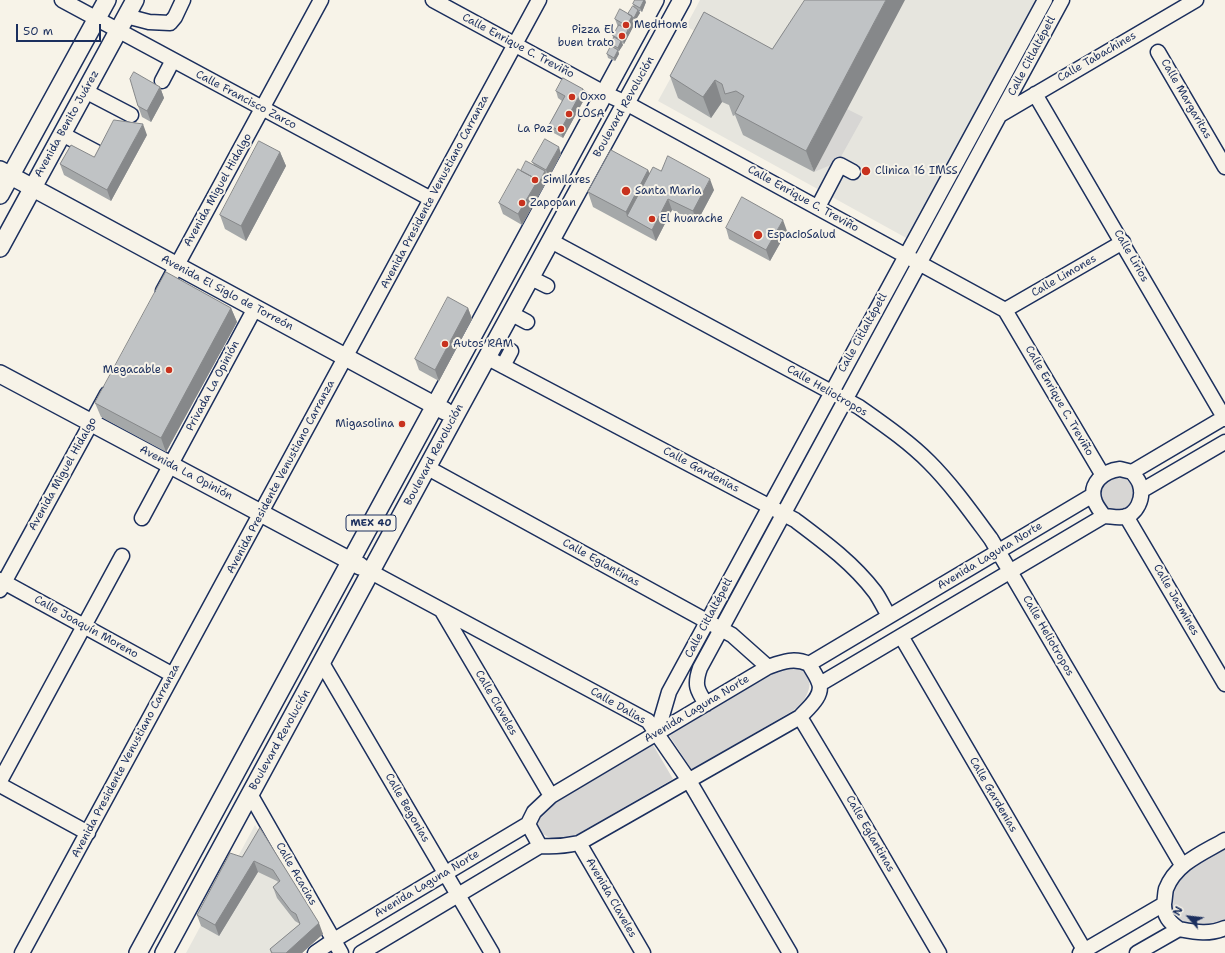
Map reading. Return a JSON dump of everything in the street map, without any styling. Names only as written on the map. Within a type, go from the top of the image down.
[{"type":"main road","points":[[0,196],[5,173],[107,0]]},
{"type":"main road","name":"Avenida Benito Juárez","points":[[0,248],[135,0]]},
{"type":"main road","name":"MEX 40","points":[[138,953],[656,0]]},
{"type":"main road","name":"Boulevard Revolución","points":[[164,953],[682,0]]},
{"type":"main road","name":"Avenida El Siglo de Torreón","points":[[5,173],[455,416]]},
{"type":"main road","name":"Avenida La Opinión","points":[[0,374],[371,572]]},
{"type":"street","name":"Calle Francisco Zarco","points":[[62,0],[96,19],[122,24],[174,60],[431,199]]},
{"type":"street","points":[[122,24],[150,22],[170,23],[175,17],[183,0]]},
{"type":"street","name":"Avenida Miguel Hidalgo","points":[[158,300],[321,0]]},
{"type":"street","name":"Calle Enrique C. Treviño","points":[[433,0],[818,207],[1005,310],[1102,474]]},
{"type":"street","name":"Avenida Presidente Venustiano Carranza","points":[[22,953],[539,0]]},
{"type":"street","name":"Calle Citlaltépetl","points":[[657,733],[668,692],[1045,0]]},
{"type":"street","name":"Calle Citlaltépetl","points":[[706,704],[696,684],[700,668],[1062,0]]},
{"type":"street","name":"Calle Tabachines","points":[[1000,115],[1196,0]]},
{"type":"street","name":"Calle Margaritas","points":[[1158,52],[1225,167]]},
{"type":"street","points":[[162,81],[174,60]]},
{"type":"street","points":[[86,91],[131,115]]},
{"type":"street","name":"Calle Lirios","points":[[1035,94],[1225,418]]},
{"type":"street","points":[[62,134],[100,154]]},
{"type":"street","points":[[818,207],[840,165],[853,172]]},
{"type":"street","name":"Calle Heliotropos","points":[[551,241],[564,254],[846,399],[903,439],[929,462],[959,496],[991,539],[1182,865]]},
{"type":"street","name":"Calle Limones","points":[[1005,310],[1122,242]]},
{"type":"street","points":[[531,278],[547,286]]},
{"type":"street","name":"Privada La Opinión","points":[[142,518],[255,308]]},
{"type":"street","points":[[512,314],[527,322]]},
{"type":"street","points":[[503,366],[512,351]]},
{"type":"street","name":"Calle Gardenias","points":[[488,358],[795,520],[837,553],[875,592],[889,616]]},
{"type":"street","name":"Avenida Miguel Hidalgo","points":[[1,584],[113,382]]},
{"type":"street","points":[[1132,472],[1225,418]]},
{"type":"street","points":[[1141,491],[1225,442]]},
{"type":"street","name":"Calle Eglantinas","points":[[428,468],[732,635],[768,667]]},
{"type":"street","points":[[820,684],[1104,516],[1115,518],[1126,516],[1134,511],[1141,499],[1141,491],[1138,480],[1132,472],[1120,469],[1112,470],[1102,474],[1096,482],[1093,495],[1094,502],[1104,516]]},
{"type":"street","name":"Avenida Laguna Norte","points":[[315,953],[334,940],[528,824],[534,812],[551,796],[768,667],[786,660],[802,660],[809,664],[1093,495]]},
{"type":"street","name":"Calle Jazmines","points":[[1126,516],[1225,684]]},
{"type":"street","points":[[0,781],[122,556]]},
{"type":"street","name":"Calle Dalias","points":[[371,572],[648,721],[688,779],[790,953]]},
{"type":"street","name":"Calle Joaquín Moreno","points":[[1,584],[84,626],[173,675]]},
{"type":"street","name":"Calle Claveles","points":[[442,610],[551,796]]},
{"type":"street","name":"Calle Gardenias","points":[[901,636],[1083,952]]},
{"type":"street","name":"Calle Begonias","points":[[322,663],[492,953]]},
{"type":"street","points":[[361,953],[540,846],[565,846],[578,842],[800,717],[812,704],[820,692],[820,684],[809,664]]},
{"type":"street","name":"Calle Eglantinas","points":[[800,717],[939,953]]},
{"type":"street","points":[[0,785],[88,833]]},
{"type":"street","name":"Calle Acacias","points":[[250,794],[341,953]]},
{"type":"street","points":[[528,824],[540,846]]},
{"type":"street","points":[[1224,932],[1210,933],[1178,929],[1170,923],[1164,913],[1164,904],[1166,889],[1174,874],[1182,865],[1225,840]]},
{"type":"street","name":"Avenida Claveles","points":[[578,842],[643,953]]},
{"type":"street","points":[[1083,952],[1164,904]]},
{"type":"street","points":[[1137,953],[1178,929]]},
{"type":"shaded area","name":"Clinica 16 IMSS","points":[[700,0],[1042,0],[910,240],[658,101],[696,32],[686,26]]},
{"type":"shaded area","points":[[847,109],[863,117],[838,162],[814,172]]},
{"type":"shaded area","points":[[1117,477],[1129,482],[1134,494],[1129,506],[1117,511],[1105,506],[1100,494],[1105,482]]},
{"type":"shaded area","points":[[796,664],[806,674],[810,684],[807,695],[799,707],[692,770],[665,729],[769,666]]},
{"type":"shaded area","points":[[649,738],[673,779],[569,839],[554,839],[540,832],[536,819],[540,808]]},
{"type":"shaded area","points":[[255,825],[323,934],[300,953],[186,953]]},
{"type":"shaded area","points":[[1225,841],[1225,926],[1179,928],[1165,904],[1175,874]]},
{"type":"building","points":[[635,0],[644,0],[640,8],[633,4]]},
{"type":"building","points":[[805,0],[886,0],[806,151],[735,113],[744,96],[736,91],[725,94],[722,84],[715,80],[703,97],[670,76],[704,12],[772,49]]},
{"type":"building","points":[[633,6],[638,10],[634,18],[628,14]]},
{"type":"building","points":[[620,9],[632,16],[627,26],[615,19]]},
{"type":"building","points":[[619,25],[628,30],[623,40],[613,36]]},
{"type":"building","points":[[614,37],[621,41],[618,48],[611,44]]},
{"type":"building","points":[[611,46],[618,50],[614,58],[607,54]]},
{"type":"building","points":[[134,72],[160,87],[147,111],[138,106],[130,79]]},
{"type":"building","points":[[563,78],[583,89],[560,131],[549,125],[565,96],[556,91]]},
{"type":"building","points":[[114,120],[143,124],[107,190],[60,164],[71,145],[94,157]]},
{"type":"building","points":[[545,139],[559,147],[546,170],[532,162]]},
{"type":"building","points":[[259,141],[280,152],[241,226],[220,215]]},
{"type":"building","points":[[611,150],[648,170],[626,212],[588,192]]},
{"type":"building","points":[[668,156],[710,179],[693,211],[668,199],[652,230],[627,216],[653,167],[661,171]]},
{"type":"building","points":[[526,161],[545,171],[539,183],[538,180],[521,171]]},
{"type":"building","points":[[518,169],[538,180],[518,214],[499,203]]},
{"type":"building","name":"EspacioSalud","points":[[742,197],[783,220],[766,250],[726,228]]},
{"type":"building","name":"Megacable","points":[[166,272],[231,308],[161,438],[95,403]]},
{"type":"building","points":[[448,297],[468,308],[435,370],[415,359]]},
{"type":"building","points":[[260,828],[319,923],[286,953],[272,953],[270,949],[300,924],[296,914],[291,911],[273,887],[280,881],[273,870],[254,861],[215,925],[197,915],[230,853],[242,857]]},
{"type":"place","name":"MedHome","points":[[626,25]]},
{"type":"place","name":"Pizza El buen trato","points":[[622,36]]},
{"type":"place","name":"Oxxo","points":[[572,97]]},
{"type":"place","name":"LOSA","points":[[569,114]]},
{"type":"place","name":"La Paz","points":[[561,129]]},
{"type":"place","name":"Clinica 16 IMSS","points":[[866,171]]},
{"type":"place","name":"Similares","points":[[535,180]]},
{"type":"place","name":"Santa Maria","points":[[626,191]]},
{"type":"place","name":"Zapopan","points":[[522,203]]},
{"type":"place","name":"El huarache","points":[[652,219]]},
{"type":"place","name":"EspacioSalud","points":[[758,235]]},
{"type":"place","name":"Autos RAM","points":[[445,344]]},
{"type":"place","name":"Megacable","points":[[169,370]]},
{"type":"place","name":"Migasolina","points":[[402,424]]}]
